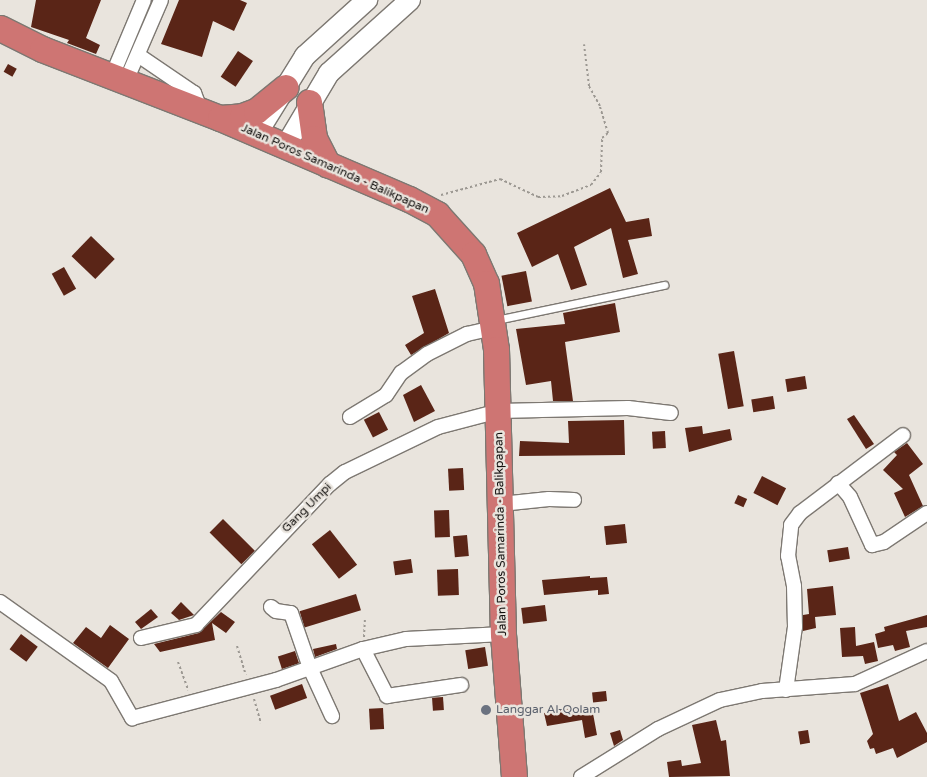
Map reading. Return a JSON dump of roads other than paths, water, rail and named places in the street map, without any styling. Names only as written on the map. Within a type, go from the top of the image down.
[{"type":"highway","name":"Jalan Poros Samarinda - Balikpapan","points":[[0,28],[328,165],[427,209],[452,228],[473,254],[486,283],[494,324],[499,411],[503,634],[514,777]]},
{"type":"highway","points":[[210,115],[242,116],[256,111],[286,87]]},
{"type":"highway","points":[[309,102],[314,138],[328,165]]},
{"type":"street","points":[[119,79],[126,44],[144,0]]},
{"type":"street","points":[[119,79],[139,53],[161,0]]},
{"type":"street","points":[[256,135],[305,56],[367,0]]},
{"type":"street","points":[[285,147],[309,102],[329,73],[410,0]]},
{"type":"street","points":[[126,44],[194,93],[210,115]]},
{"type":"street","points":[[305,56],[329,73]]},
{"type":"street","points":[[350,417],[386,395],[401,373],[433,350],[452,344],[467,334],[494,324]]},
{"type":"street","name":"Gang Umpi","points":[[141,638],[196,625],[277,537],[345,472],[438,427],[499,411],[628,408],[672,413]]},
{"type":"street","points":[[786,690],[795,627],[794,586],[788,556],[791,525],[800,512],[904,435]]},
{"type":"street","points":[[838,483],[850,497],[872,546],[884,542],[927,513]]},
{"type":"street","points":[[501,504],[554,498],[574,500]]},
{"type":"street","points":[[0,602],[111,681],[132,718],[310,668],[363,649],[406,639],[503,634]]},
{"type":"street","points":[[271,607],[279,612],[291,613],[310,668],[332,716]]},
{"type":"street","points":[[363,649],[387,696],[461,685]]},
{"type":"street","points":[[581,777],[658,729],[700,707],[739,694],[855,684],[927,650]]},
{"type":"lane","points":[[494,324],[664,285]]},
{"type":"place","name":"Langgar Al-Qolam","points":[[486,710]]}]
